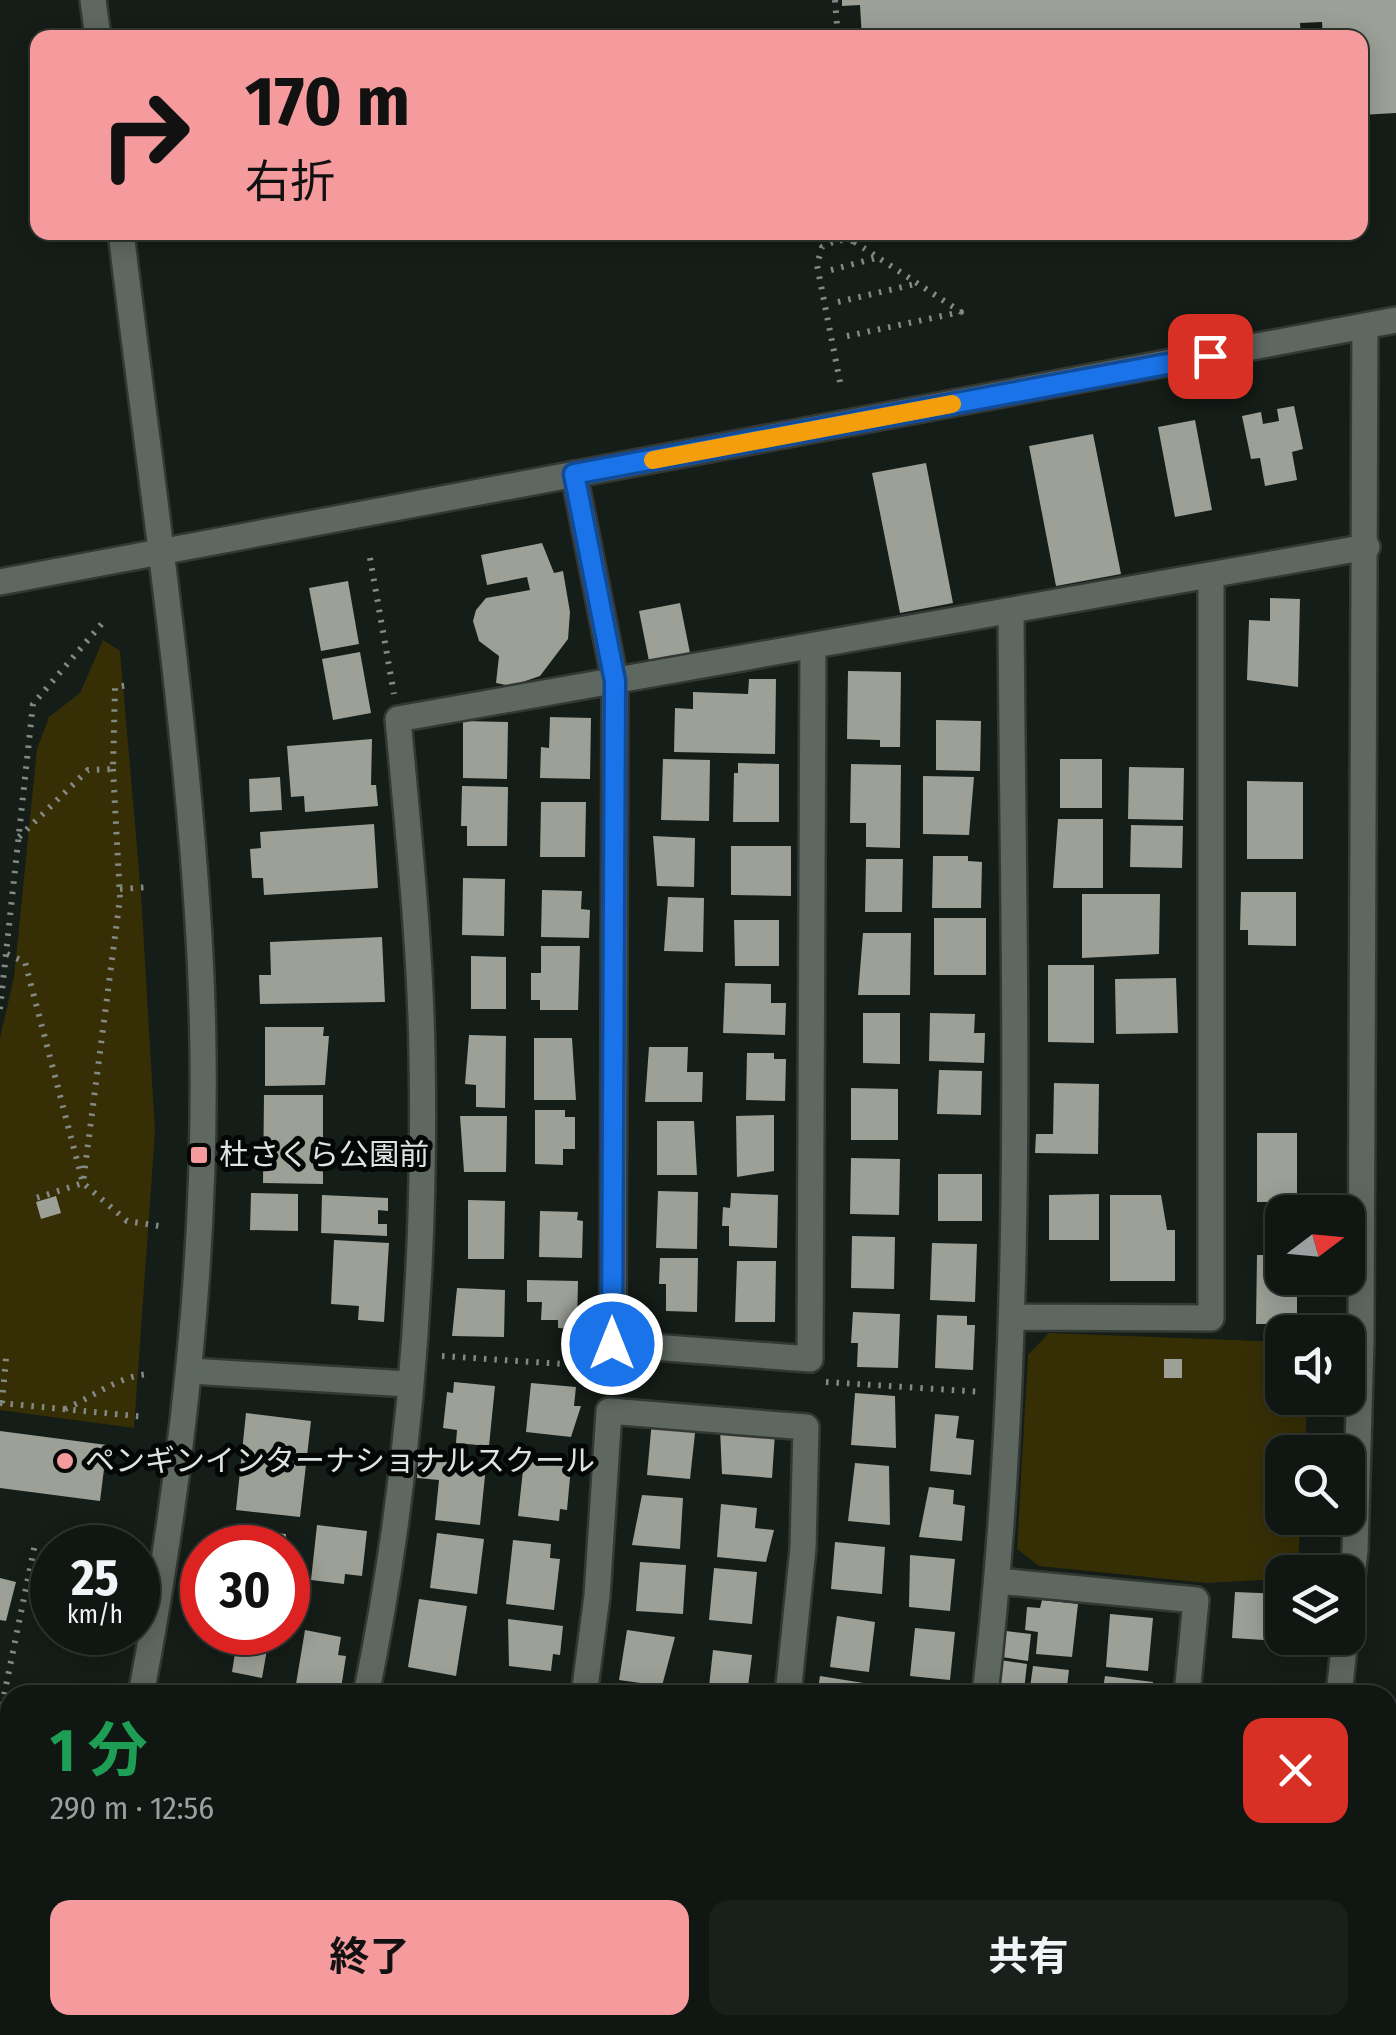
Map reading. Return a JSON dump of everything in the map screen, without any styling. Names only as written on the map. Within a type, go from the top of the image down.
[{"type":"street","points":[[93,0],[97,30]]},
{"type":"street","points":[[122,240],[188,785],[199,940],[202,1098],[190,1371],[170,1541],[144,1685]]},
{"type":"street","points":[[6,581],[1396,320]]},
{"type":"street","points":[[1354,1555],[1361,1340],[1365,326]]},
{"type":"street","points":[[574,474],[615,681],[612,1344],[810,1358],[813,646]]},
{"type":"street","points":[[368,1685],[386,1598],[408,1384],[422,1188],[422,1052],[416,917],[398,720],[1367,547]]},
{"type":"street","points":[[1015,1316],[1211,1318],[1211,576]]},
{"type":"street","points":[[986,1685],[998,1581],[1015,1316],[1012,611]]},
{"type":"street","points":[[190,1371],[408,1384]]},
{"type":"street","points":[[585,1685],[597,1596],[609,1411],[806,1427],[803,1548],[789,1685]]},
{"type":"street","points":[[998,1581],[1196,1600],[1188,1685]]},
{"type":"street","points":[[1340,1685],[1343,1655]]},
{"type":"path","points":[[836,0],[838,30]]},
{"type":"path","points":[[840,382],[817,265],[818,254],[829,242],[842,240]]},
{"type":"path","points":[[847,336],[962,312],[856,240]]},
{"type":"path","points":[[832,270],[878,258]]},
{"type":"path","points":[[838,302],[916,284]]},
{"type":"path","points":[[370,558],[398,720]]},
{"type":"path","points":[[0,1009],[33,704],[105,620]]},
{"type":"path","points":[[83,1184],[120,889],[113,769],[115,687],[130,685]]},
{"type":"path","points":[[18,838],[88,770],[113,769]]},
{"type":"path","points":[[120,889],[150,886]]},
{"type":"path","points":[[8,954],[26,962],[83,1184],[127,1220],[159,1226]]},
{"type":"path","points":[[33,1199],[83,1184]]},
{"type":"path","points":[[6,1358],[1,1403],[146,1417]]},
{"type":"path","points":[[65,1409],[110,1389],[127,1375],[150,1374]]},
{"type":"path","points":[[6,1685],[30,1569]]},
{"type":"shaded area","points":[[103,640],[120,651],[141,894],[155,1132],[134,1428],[0,1410],[0,1038],[14,977],[37,749],[49,717],[80,693]]},
{"type":"shaded area","points":[[1049,1333],[1265,1341],[1265,1415],[1306,1415],[1306,1435],[1265,1435],[1265,1535],[1300,1535],[1298,1555],[1265,1555],[1265,1580],[1207,1583],[1039,1566],[1017,1549],[1028,1355]]},
{"type":"building","points":[[842,0],[1396,0],[1396,113],[1368,115],[1368,30],[1322,30],[1322,22],[1300,23],[1300,30],[862,30],[860,5],[842,6]]},
{"type":"building","points":[[1294,406],[1303,449],[1292,452],[1297,480],[1265,486],[1260,458],[1251,459],[1242,416],[1261,412],[1263,424],[1279,421],[1277,409]]},
{"type":"building","points":[[1195,420],[1212,510],[1175,517],[1158,427]]},
{"type":"building","points":[[1093,434],[1121,574],[1056,586],[1029,446]]},
{"type":"building","points":[[926,463],[953,603],[900,613],[872,473]]},
{"type":"building","points":[[542,543],[554,573],[563,571],[570,612],[568,639],[540,676],[511,686],[496,683],[499,656],[479,641],[473,621],[476,610],[486,598],[530,590],[527,577],[487,585],[481,555]]},
{"type":"building","points":[[348,581],[359,644],[321,651],[309,588]]},
{"type":"building","points":[[1270,598],[1300,599],[1298,687],[1247,680],[1249,620],[1270,621]]},
{"type":"building","points":[[680,603],[690,653],[649,661],[639,611]]},
{"type":"building","points":[[360,652],[371,713],[333,720],[322,659]]},
{"type":"building","points":[[848,671],[901,672],[900,747],[880,747],[880,740],[847,739]]},
{"type":"building","points":[[749,679],[776,679],[775,754],[674,752],[675,708],[693,709],[693,692],[748,694]]},
{"type":"building","points":[[550,717],[591,718],[590,779],[540,778],[541,747],[549,748]]},
{"type":"building","points":[[936,720],[981,721],[980,771],[936,770]]},
{"type":"building","points":[[463,721],[508,722],[507,779],[463,778]]},
{"type":"building","points":[[372,739],[371,785],[376,785],[378,806],[305,812],[304,796],[291,797],[287,746]]},
{"type":"building","points":[[663,759],[710,760],[709,821],[661,820]]},
{"type":"building","points":[[1060,759],[1102,759],[1102,808],[1060,808]]},
{"type":"building","points":[[738,763],[779,764],[779,822],[733,822],[734,773],[738,773]]},
{"type":"building","points":[[851,764],[901,765],[900,848],[866,847],[866,823],[850,823]]},
{"type":"building","points":[[1129,767],[1184,768],[1183,820],[1128,819]]},
{"type":"building","points":[[923,776],[974,777],[969,835],[923,834]]},
{"type":"building","points":[[280,777],[282,810],[250,812],[249,779]]},
{"type":"building","points":[[1247,781],[1303,782],[1303,859],[1247,859]]},
{"type":"building","points":[[462,786],[508,787],[507,846],[467,846],[467,826],[461,826]]},
{"type":"building","points":[[541,802],[586,802],[585,857],[540,857]]},
{"type":"building","points":[[1058,819],[1103,819],[1103,888],[1053,888]]},
{"type":"building","points":[[374,824],[378,888],[264,895],[263,878],[252,878],[250,849],[261,848],[260,832]]},
{"type":"building","points":[[1131,825],[1183,826],[1182,868],[1130,867]]},
{"type":"building","points":[[653,836],[695,838],[694,887],[657,886]]},
{"type":"building","points":[[731,846],[791,846],[791,896],[731,895]]},
{"type":"building","points":[[933,856],[968,856],[968,861],[982,862],[981,908],[932,908]]},
{"type":"building","points":[[866,859],[903,859],[902,912],[865,912]]},
{"type":"building","points":[[463,878],[505,879],[504,936],[462,935]]},
{"type":"building","points":[[542,890],[582,891],[581,909],[590,910],[589,938],[541,937]]},
{"type":"building","points":[[1241,892],[1296,892],[1296,946],[1248,945],[1248,930],[1240,930]]},
{"type":"building","points":[[1082,894],[1160,894],[1159,954],[1082,958]]},
{"type":"building","points":[[668,897],[704,898],[703,952],[664,951]]},
{"type":"building","points":[[934,918],[986,918],[986,975],[934,975]]},
{"type":"building","points":[[734,920],[779,920],[779,966],[735,966]]},
{"type":"building","points":[[863,933],[911,933],[910,995],[858,995]]},
{"type":"building","points":[[382,937],[385,1002],[260,1004],[259,975],[271,975],[270,942]]},
{"type":"building","points":[[541,946],[580,946],[578,1010],[540,1010],[540,1000],[531,1000],[531,973],[541,973]]},
{"type":"building","points":[[471,956],[506,957],[506,1009],[471,1009]]},
{"type":"building","points":[[1048,965],[1094,965],[1094,1043],[1048,1042]]},
{"type":"building","points":[[1176,978],[1178,1033],[1116,1034],[1115,979]]},
{"type":"building","points":[[725,983],[771,984],[771,1003],[786,1003],[785,1035],[723,1033]]},
{"type":"building","points":[[863,1013],[900,1013],[900,1064],[863,1063]]},
{"type":"building","points":[[930,1013],[975,1014],[974,1033],[985,1033],[984,1063],[929,1061]]},
{"type":"building","points":[[265,1027],[324,1027],[323,1036],[329,1036],[325,1085],[265,1086]]},
{"type":"building","points":[[469,1035],[506,1036],[505,1108],[476,1107],[476,1085],[465,1084]]},
{"type":"building","points":[[534,1038],[572,1038],[576,1100],[534,1100]]},
{"type":"building","points":[[649,1047],[688,1047],[687,1072],[703,1072],[702,1102],[645,1102]]},
{"type":"building","points":[[747,1053],[774,1053],[774,1059],[786,1059],[785,1101],[746,1100]]},
{"type":"building","points":[[939,1070],[982,1071],[981,1115],[937,1114]]},
{"type":"building","points":[[1054,1083],[1099,1084],[1098,1154],[1035,1153],[1036,1134],[1053,1134]]},
{"type":"building","points":[[851,1088],[898,1089],[898,1140],[851,1140]]},
{"type":"building","points":[[264,1095],[323,1095],[323,1184],[263,1183]]},
{"type":"building","points":[[535,1110],[565,1110],[565,1117],[575,1117],[575,1149],[563,1149],[563,1165],[535,1164]]},
{"type":"building","points":[[774,1115],[774,1171],[737,1177],[736,1116]]},
{"type":"building","points":[[460,1116],[507,1116],[506,1172],[464,1172]]},
{"type":"building","points":[[657,1121],[694,1121],[697,1175],[657,1175]]},
{"type":"building","points":[[1257,1133],[1297,1133],[1297,1195],[1265,1195],[1265,1202],[1257,1202]]},
{"type":"building","points":[[851,1158],[900,1159],[899,1215],[850,1214]]},
{"type":"building","points":[[938,1174],[982,1174],[982,1221],[938,1221]]},
{"type":"building","points":[[658,1191],[698,1192],[697,1249],[656,1248]]},
{"type":"building","points":[[251,1193],[298,1194],[298,1231],[250,1230]]},
{"type":"building","points":[[731,1193],[778,1195],[777,1248],[729,1246],[729,1226],[722,1226],[723,1207],[730,1208]]},
{"type":"building","points":[[1099,1194],[1099,1240],[1049,1240],[1049,1195]]},
{"type":"building","points":[[322,1195],[388,1198],[388,1211],[378,1210],[378,1224],[387,1224],[387,1236],[321,1233]]},
{"type":"building","points":[[1110,1195],[1161,1195],[1167,1230],[1175,1230],[1175,1281],[1110,1281]]},
{"type":"building","points":[[56,1196],[61,1213],[41,1219],[36,1202]]},
{"type":"building","points":[[468,1200],[505,1201],[504,1259],[468,1259]]},
{"type":"building","points":[[540,1211],[578,1212],[577,1220],[583,1221],[582,1258],[539,1257]]},
{"type":"building","points":[[852,1236],[895,1237],[894,1289],[851,1288]]},
{"type":"building","points":[[334,1240],[389,1243],[384,1322],[358,1320],[359,1306],[331,1304]]},
{"type":"building","points":[[932,1243],[977,1244],[975,1302],[930,1300]]},
{"type":"building","points":[[1265,1248],[1265,1295],[1297,1295],[1297,1315],[1265,1315],[1265,1324],[1256,1324],[1257,1255],[1263,1255]]},
{"type":"building","points":[[660,1258],[698,1258],[697,1312],[666,1311],[666,1284],[659,1284]]},
{"type":"building","points":[[737,1261],[776,1261],[775,1322],[735,1322]]},
{"type":"building","points":[[527,1280],[578,1281],[577,1329],[558,1328],[558,1320],[541,1320],[542,1302],[527,1302]]},
{"type":"building","points":[[457,1288],[505,1290],[504,1337],[452,1336]]},
{"type":"building","points":[[853,1312],[900,1314],[898,1368],[857,1367],[858,1343],[851,1343]]},
{"type":"building","points":[[937,1315],[967,1316],[967,1325],[975,1325],[973,1370],[935,1368]]},
{"type":"building","points":[[1164,1359],[1182,1359],[1182,1378],[1164,1378]]},
{"type":"building","points":[[454,1382],[495,1386],[489,1446],[456,1443],[457,1430],[443,1428],[447,1392],[453,1393]]},
{"type":"building","points":[[531,1383],[576,1387],[574,1406],[581,1406],[571,1437],[526,1432]]},
{"type":"building","points":[[855,1393],[895,1396],[896,1448],[851,1445]]},
{"type":"building","points":[[246,1413],[311,1421],[300,1517],[236,1510]]},
{"type":"building","points":[[935,1414],[959,1416],[956,1438],[974,1440],[971,1475],[930,1471]]},
{"type":"building","points":[[652,1420],[696,1424],[690,1479],[647,1475]]},
{"type":"building","points":[[720,1429],[775,1433],[772,1478],[722,1474]]},
{"type":"building","points":[[0,1431],[107,1445],[100,1501],[0,1488]]},
{"type":"building","points":[[418,1459],[486,1466],[480,1525],[435,1520],[439,1480],[417,1478]]},
{"type":"building","points":[[524,1461],[571,1467],[567,1510],[560,1509],[559,1521],[518,1516]]},
{"type":"building","points":[[855,1463],[889,1466],[890,1525],[848,1521]]},
{"type":"building","points":[[929,1487],[954,1490],[953,1504],[965,1506],[962,1541],[919,1537]]},
{"type":"building","points":[[642,1495],[683,1498],[680,1549],[632,1545]]},
{"type":"building","points":[[721,1504],[757,1508],[755,1528],[774,1530],[766,1562],[717,1557]]},
{"type":"building","points":[[317,1525],[367,1531],[362,1576],[345,1574],[344,1584],[311,1580]]},
{"type":"building","points":[[437,1533],[484,1539],[477,1594],[430,1588]]},
{"type":"building","points":[[513,1540],[551,1544],[550,1558],[560,1559],[554,1610],[506,1604]]},
{"type":"building","points":[[835,1542],[885,1547],[882,1594],[831,1589]]},
{"type":"building","points":[[910,1555],[955,1559],[950,1611],[909,1607]]},
{"type":"building","points":[[640,1562],[686,1565],[683,1614],[636,1611]]},
{"type":"building","points":[[714,1568],[757,1572],[752,1624],[709,1620]]},
{"type":"building","points":[[0,1578],[16,1582],[6,1621],[0,1620]]},
{"type":"building","points":[[1235,1592],[1265,1593],[1265,1640],[1232,1638]]},
{"type":"building","points":[[419,1599],[467,1606],[456,1676],[408,1667]]},
{"type":"building","points":[[1042,1600],[1078,1604],[1072,1657],[1036,1654],[1038,1632],[1025,1630],[1027,1607],[1040,1608]]},
{"type":"building","points":[[1110,1614],[1153,1618],[1148,1671],[1106,1667]]},
{"type":"building","points":[[837,1616],[875,1622],[869,1672],[830,1667]]},
{"type":"building","points":[[508,1619],[563,1626],[560,1655],[553,1654],[551,1671],[509,1666]]},
{"type":"building","points":[[915,1628],[955,1632],[950,1680],[910,1676]]},
{"type":"building","points":[[627,1630],[675,1637],[662,1685],[619,1680]]},
{"type":"building","points":[[310,1631],[341,1637],[338,1655],[346,1656],[342,1685],[296,1685],[301,1655],[310,1655]]},
{"type":"building","points":[[1006,1631],[1031,1634],[1028,1661],[1002,1657]]},
{"type":"building","points":[[713,1650],[752,1655],[748,1685],[709,1685]]},
{"type":"building","points":[[235,1655],[266,1655],[262,1678],[232,1672]]},
{"type":"building","points":[[1000,1660],[1027,1664],[1025,1685],[998,1685]]},
{"type":"building","points":[[1033,1666],[1069,1670],[1067,1685],[1030,1685]]},
{"type":"building","points":[[820,1676],[870,1684],[870,1685],[819,1685]]},
{"type":"building","points":[[1105,1676],[1153,1682],[1153,1685],[1104,1685]]},
{"type":"slow traffic","points":[[653,460],[952,404]]},
{"type":"place","name":"杜さくら公園前","points":[[199,1155]]},
{"type":"place","name":"ペンギンインターナショナルスクール","points":[[65,1461]]},
{"type":"route","points":[[612,1344],[615,681],[587,524],[574,474],[1210,356]]}]
